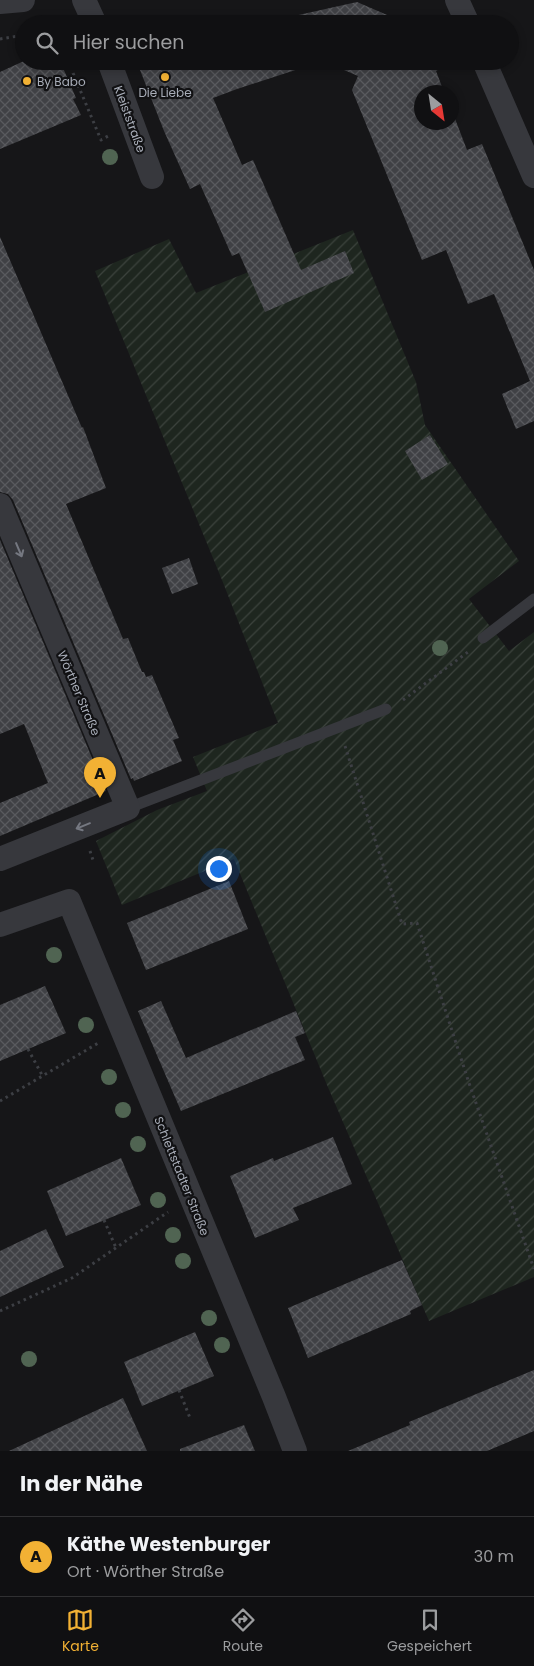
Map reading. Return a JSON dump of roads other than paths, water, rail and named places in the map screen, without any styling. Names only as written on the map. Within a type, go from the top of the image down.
[{"type":"street","points":[[0,2],[23,0]]},
{"type":"street","points":[[84,0],[91,15]]},
{"type":"street","points":[[457,0],[464,15]]},
{"type":"street","name":"Kleiststraße","points":[[112,70],[152,177]]},
{"type":"street","points":[[488,70],[534,174]]},
{"type":"street","name":"Wörther Straße","points":[[0,506],[128,808]]},
{"type":"street","points":[[0,859],[128,808]]},
{"type":"street","name":"Schlettstadter Straße","points":[[0,925],[69,900],[295,1451]]},
{"type":"lane","points":[[483,638],[534,599]]},
{"type":"lane","points":[[128,808],[386,709]]},
{"type":"place","name":"Die Liebe","points":[[165,77]]},
{"type":"place","name":"By Babo","points":[[27,81]]},
{"type":"place","name":"Käthe Westenburger","points":[[100,798]]}]
